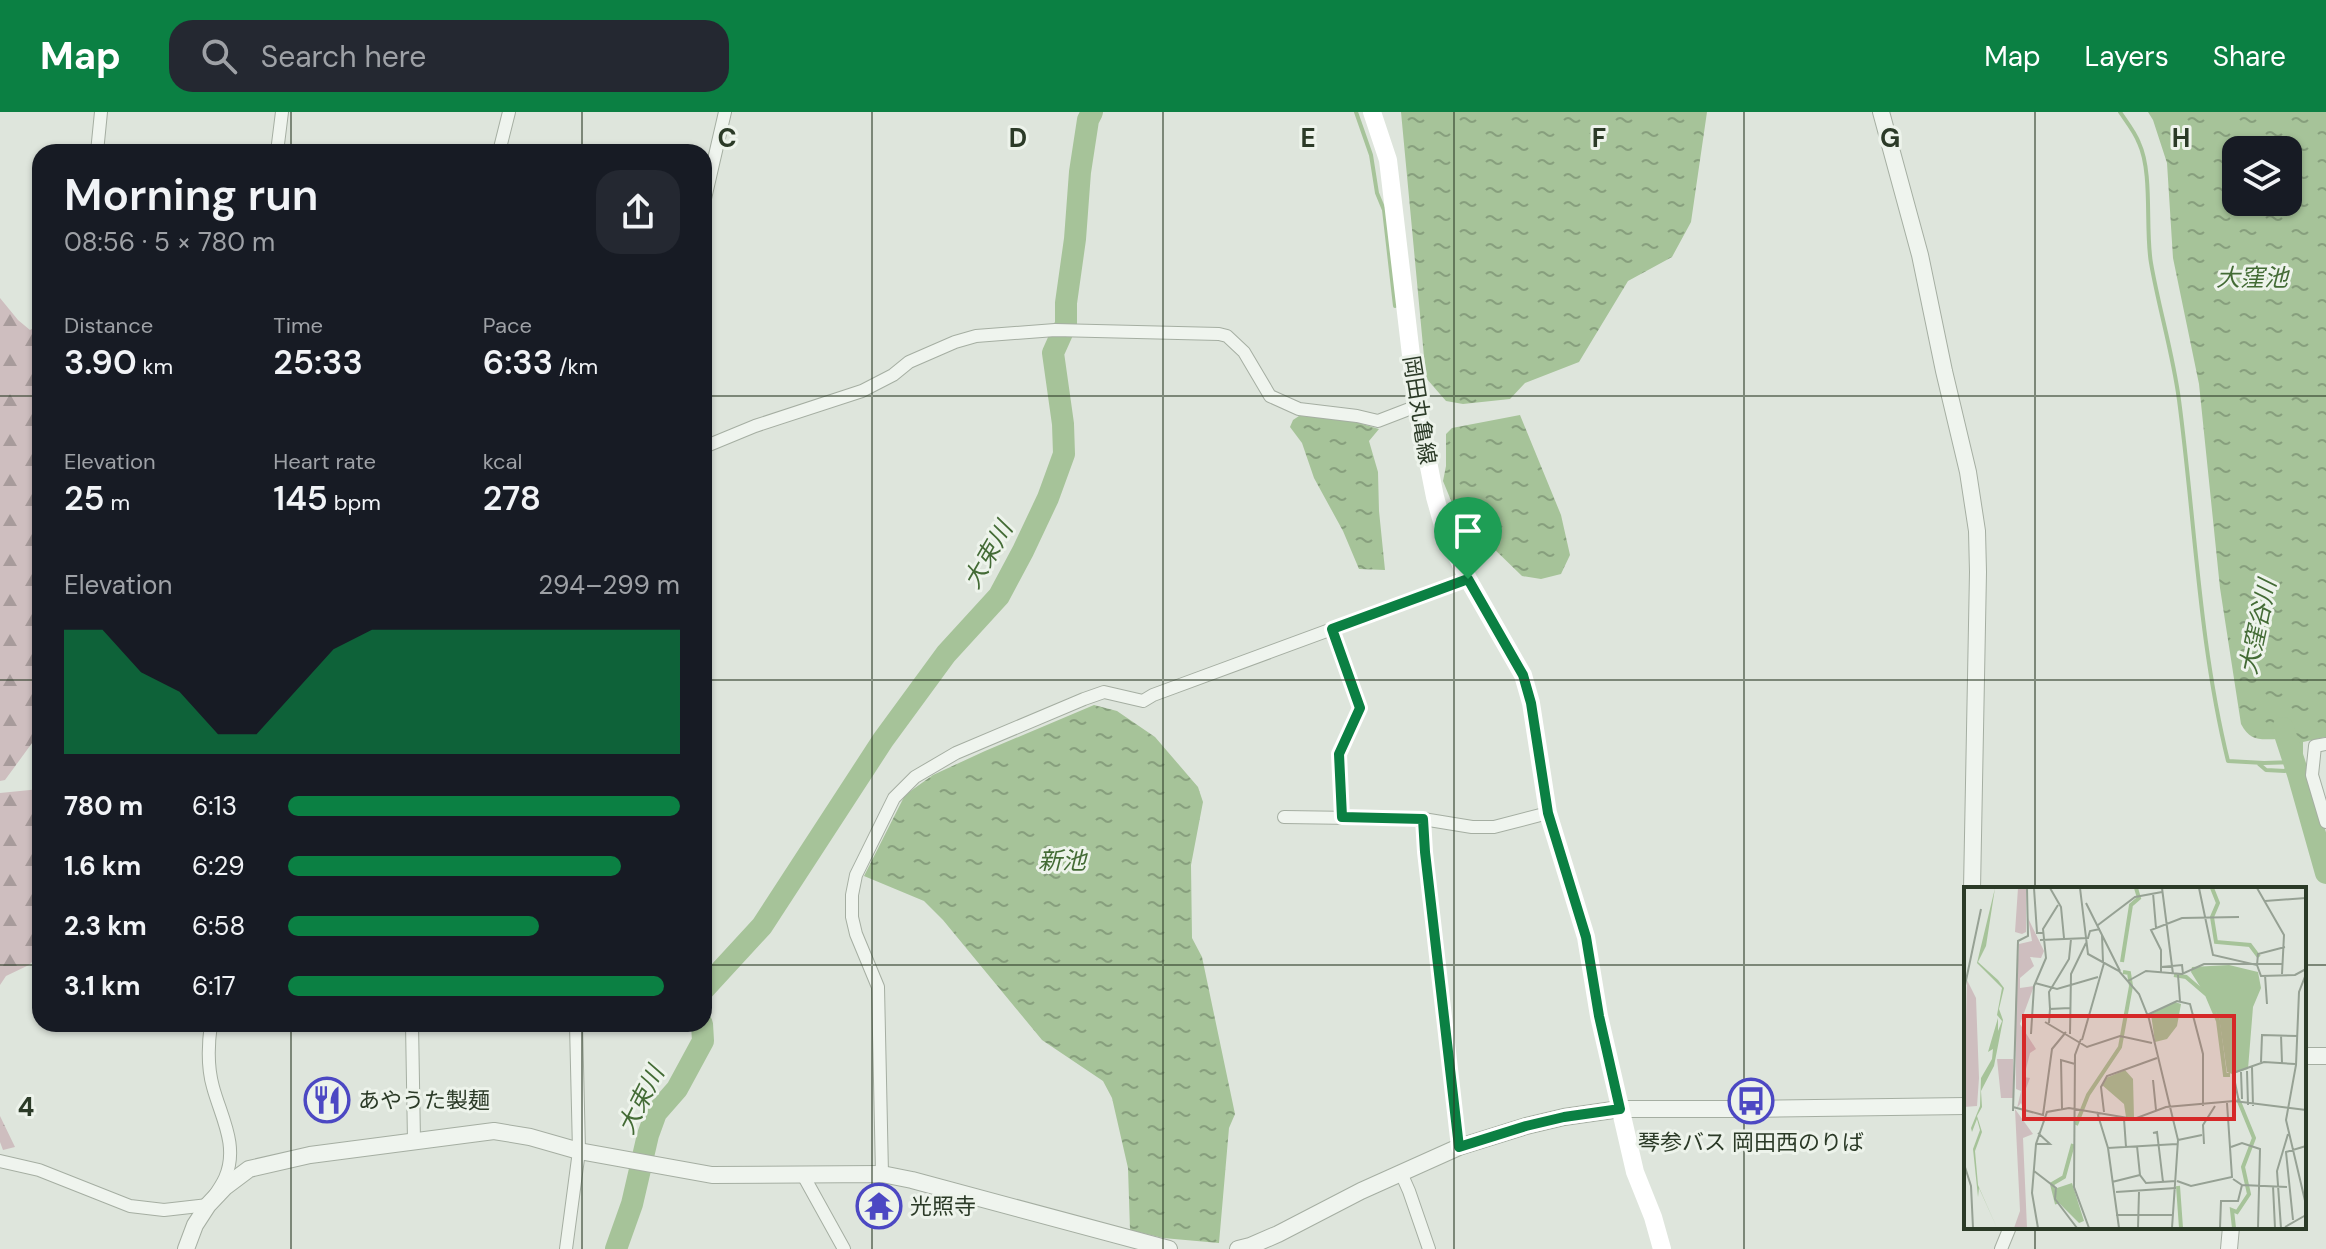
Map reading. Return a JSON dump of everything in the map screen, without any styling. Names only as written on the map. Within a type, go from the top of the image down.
[{"type":"main road","name":"岡田丸亀線","points":[[1372,112],[1388,160],[1417,406],[1435,497],[1444,529],[1468,579],[1523,675],[1531,703],[1548,813],[1586,937],[1599,1016],[1635,1172],[1662,1249]]},
{"type":"street","points":[[98,144],[101,112]]},
{"type":"street","points":[[278,144],[282,112]]},
{"type":"street","points":[[501,144],[509,112]]},
{"type":"street","points":[[712,168],[725,112]]},
{"type":"street","points":[[1881,112],[1920,255],[1968,472],[1977,531],[1972,887]]},
{"type":"street","points":[[712,444],[755,426],[862,391],[893,375],[909,362],[955,342],[976,336],[1061,330],[1219,334],[1227,336],[1244,352],[1270,396],[1299,409],[1378,421],[1417,406]]},
{"type":"street","points":[[882,1174],[878,987],[856,934],[852,895],[856,875],[894,798],[915,777],[956,753],[1084,699],[1104,692],[1143,701],[1468,579]]},
{"type":"street","points":[[1332,629],[1360,708],[1339,754],[1342,817]]},
{"type":"street","points":[[2326,744],[2315,746],[2312,775],[2326,822]]},
{"type":"street","points":[[1284,817],[1423,819],[1472,827],[1494,827],[1548,813]]},
{"type":"street","points":[[1423,819],[1459,1147]]},
{"type":"street","points":[[186,1249],[195,1225],[226,1177],[231,1145],[212,1085],[208,1048],[210,1032]]},
{"type":"street","points":[[412,1032],[414,1141]]},
{"type":"street","points":[[566,1249],[579,1151],[576,1032]]},
{"type":"street","points":[[1238,1249],[1278,1234],[1361,1191],[1459,1147],[1564,1117],[1620,1109],[1964,1106]]},
{"type":"street","points":[[0,1161],[39,1170],[130,1206],[164,1210],[208,1205],[249,1169],[310,1155],[494,1131],[530,1137],[579,1151],[712,1175],[882,1174],[1169,1249]]},
{"type":"street","points":[[1401,1173],[1429,1249]]},
{"type":"street","points":[[803,1175],[844,1249]]},
{"type":"street","points":[[2001,1249],[2009,1229]]},
{"type":"street","points":[[2229,1249],[2231,1229]]},
{"type":"green space","points":[[0,298],[18,320],[32,329],[32,743],[5,780],[0,781]]},
{"type":"green space","points":[[32,790],[32,962],[6,976],[0,985],[0,793]]},
{"type":"green space","points":[[0,1116],[15,1147],[3,1150]]},
{"type":"water","points":[[1401,112],[1707,112],[1691,222],[1672,257],[1628,281],[1579,362],[1525,383],[1510,399],[1463,404],[1446,401],[1426,378]]},
{"type":"water","name":"大窪池","points":[[2148,112],[2326,112],[2326,737],[2303,742],[2303,756],[2284,756],[2281,739],[2253,737],[2241,724],[2220,588],[2199,384],[2173,258],[2167,163]]},
{"type":"water","points":[[1520,415],[1561,515],[1570,555],[1561,574],[1541,579],[1522,576],[1489,544],[1483,523],[1452,503],[1443,481],[1446,434],[1452,428]]},
{"type":"water","points":[[1299,416],[1339,417],[1379,429],[1369,441],[1378,472],[1385,570],[1359,569],[1343,531],[1314,478],[1302,443],[1290,427]]},
{"type":"water","name":"新池","points":[[1094,705],[1117,711],[1155,737],[1198,787],[1203,802],[1191,865],[1192,938],[1202,957],[1235,1114],[1229,1128],[1219,1243],[1163,1238],[1130,1230],[1128,1168],[1112,1098],[1103,1081],[1042,1040],[924,901],[864,876],[905,795],[933,775]]},
{"type":"waterway","name":"大束川","points":[[712,980],[762,926],[883,740],[946,654],[999,596],[1048,498],[1064,454],[1053,353],[1066,324],[1080,172],[1092,112]]},
{"type":"waterway","points":[[1356,112],[1371,155],[1377,193],[1384,210],[1395,306]]},
{"type":"waterway","points":[[2120,112],[2137,139],[2146,170],[2149,249],[2176,383],[2210,672],[2228,761],[2293,762]]},
{"type":"waterway","name":"大窪谷川","points":[[2283,728],[2326,873]]},
{"type":"waterway","points":[[2259,764],[2266,770],[2285,771],[2293,762]]},
{"type":"waterway","name":"大束川","points":[[616,1249],[632,1204],[656,1113],[677,1089],[703,1041],[702,1032]]},
{"type":"place","name":"あやうた製麺","points":[[327,1100]]},
{"type":"place","name":"琴参バス 岡田西のりば","points":[[1751,1101]]},
{"type":"place","name":"光照寺","points":[[879,1206]]},
{"type":"route","points":[[1468,579],[1523,675],[1531,703],[1548,813],[1586,937],[1599,1016],[1620,1109],[1564,1117],[1459,1147],[1444,1034],[1423,819],[1342,817],[1339,754],[1360,708],[1332,629],[1468,579]]}]
